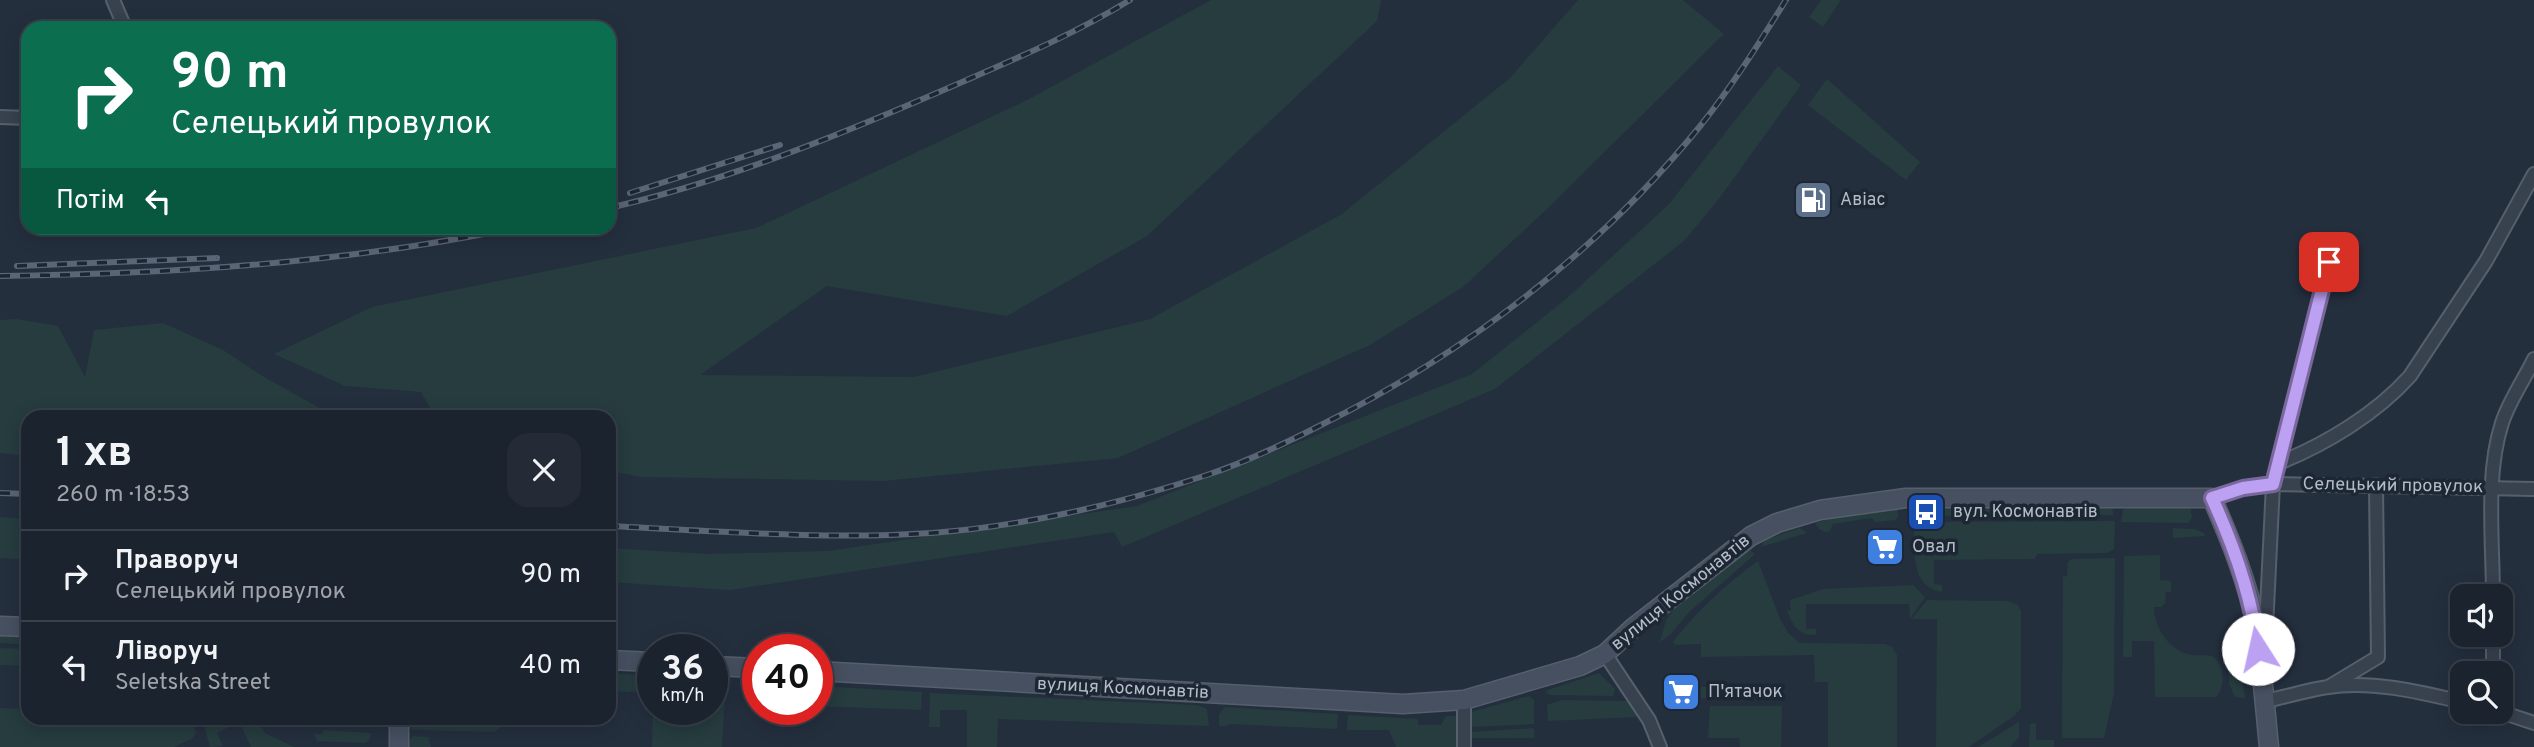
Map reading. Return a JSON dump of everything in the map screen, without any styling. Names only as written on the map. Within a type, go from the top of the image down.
[{"type":"street","points":[[113,0],[122,21]]},
{"type":"street","points":[[0,117],[21,118]]},
{"type":"street","points":[[2279,463],[2303,454],[2396,392],[2410,376],[2486,261],[2534,174]]},
{"type":"street","points":[[2265,701],[2264,668],[2273,484],[2329,262]]},
{"type":"street","points":[[2493,584],[2493,488],[2497,448],[2502,421],[2534,359]]},
{"type":"street","name":"Селецький провулок","points":[[2212,498],[2243,488],[2273,484],[2534,489]]},
{"type":"street","points":[[2330,686],[2378,657],[2376,485]]},
{"type":"street","name":"вулиця Космонавтів","points":[[833,672],[1403,704],[1464,700],[1580,666],[1605,654],[1634,627],[1751,536],[1777,523],[1820,510],[1906,498],[2212,498]]},
{"type":"street","points":[[2212,498],[2225,526],[2248,593],[2255,626],[2269,747]]},
{"type":"street","points":[[0,626],[21,627]]},
{"type":"street","points":[[1605,654],[1649,720],[1660,747]]},
{"type":"street","points":[[616,660],[637,661]]},
{"type":"street","points":[[2265,701],[2330,686],[2370,687],[2425,693],[2450,699]]},
{"type":"street","points":[[1464,700],[1464,747]]},
{"type":"street","points":[[2513,716],[2534,723]]},
{"type":"street","points":[[399,747],[400,725]]},
{"type":"green space","points":[[1211,0],[1381,0],[1377,21],[1147,236],[1007,316],[827,286],[700,375],[914,377],[1150,319],[1342,214],[1510,78],[1578,0],[1683,0],[1724,34],[1548,208],[1463,287],[1370,345],[1118,458],[884,481],[642,477],[616,472],[616,410],[432,410],[421,392],[345,386],[274,354],[372,307],[756,228],[1029,99]]},
{"type":"green space","points":[[1821,0],[1841,0],[1823,27],[1809,17]]},
{"type":"green space","points":[[1778,66],[1801,85],[1721,196],[1684,241],[1495,389],[1122,547],[1114,532],[730,590],[616,582],[616,548],[708,554],[828,551],[1137,506],[1472,374],[1566,299],[1669,204]]},
{"type":"green space","points":[[1827,79],[1920,162],[1906,180],[1808,105]]},
{"type":"green space","points":[[16,319],[58,326],[85,377],[94,330],[163,323],[223,350],[264,377],[323,410],[21,410],[21,455],[0,453],[0,320]]},
{"type":"green space","points":[[1927,506],[2105,506],[2112,509],[2114,515],[1927,516]]},
{"type":"green space","points":[[2130,506],[2190,507],[2192,517],[2188,523],[2121,522],[2123,510]]},
{"type":"green space","points":[[1898,508],[1898,517],[1895,520],[1875,522],[1872,518],[1833,524],[1830,531],[1825,532],[1815,523],[1858,512]]},
{"type":"green space","points":[[0,517],[21,518],[21,560],[0,558]]},
{"type":"green space","points":[[2115,521],[2114,549],[2106,553],[2037,554],[2035,559],[1934,560],[1934,584],[1942,585],[1942,592],[1931,589],[1924,583],[1916,565],[1914,522]]},
{"type":"green space","points":[[1800,528],[1807,533],[1761,547],[1764,540]]},
{"type":"green space","points":[[2173,528],[2195,529],[2205,536],[2173,538]]},
{"type":"green space","points":[[1748,549],[1755,554],[1688,613],[1670,635],[1660,642],[1666,620],[1676,607]]},
{"type":"green space","points":[[2160,555],[2160,580],[2171,581],[2171,592],[2166,592],[2165,603],[2161,607],[2154,607],[2160,630],[2176,649],[2183,653],[2211,656],[2217,660],[2222,677],[2221,688],[2216,697],[2155,697],[2154,641],[2132,641],[2132,657],[2123,657],[2124,556]]},
{"type":"green space","points":[[2115,558],[2114,693],[2104,738],[2062,738],[2063,577],[2067,576],[2068,562],[2072,559]]},
{"type":"green space","points":[[1758,561],[1781,621],[1789,634],[1800,643],[1885,644],[1892,647],[1897,655],[1897,747],[1828,747],[1828,682],[1815,682],[1814,655],[1701,657],[1701,644],[1675,645],[1673,642],[1702,609]]},
{"type":"green space","points":[[1913,585],[1925,597],[1910,619],[1909,604],[1806,604],[1806,629],[1816,629],[1816,635],[1810,635],[1797,629],[1787,611],[1791,610],[1790,600],[1824,589]]},
{"type":"green space","points":[[1927,600],[2007,601],[2017,604],[2021,611],[2021,708],[2014,716],[1969,747],[1936,747],[1937,619],[1912,619]]},
{"type":"green space","points":[[0,634],[21,636],[21,644],[0,643]]},
{"type":"green space","points":[[0,648],[21,649],[21,666],[0,665]]},
{"type":"green space","points":[[2237,648],[2245,698],[2235,697],[2229,684],[2228,649]]},
{"type":"green space","points":[[616,673],[637,675],[637,692],[616,691]]},
{"type":"green space","points":[[1599,673],[1615,689],[1613,696],[1546,693],[1548,690]]},
{"type":"green space","points":[[1718,686],[1718,698],[1701,698],[1701,687]]},
{"type":"green space","points":[[1749,686],[1767,686],[1767,698],[1750,698]]},
{"type":"green space","points":[[833,687],[922,692],[921,710],[833,707]]},
{"type":"green space","points":[[930,693],[1197,705],[1207,709],[1209,726],[998,719],[997,747],[967,747],[967,710],[940,710],[940,727],[929,727]]},
{"type":"green space","points":[[1529,696],[1534,700],[1534,724],[1471,727],[1471,712]]},
{"type":"green space","points":[[1562,700],[1630,701],[1640,714],[1636,717],[1548,721],[1547,705]]},
{"type":"green space","points":[[1710,706],[1782,706],[1781,747],[1740,747],[1739,738],[1708,738]]},
{"type":"green space","points":[[1225,707],[1338,714],[1337,729],[1229,724],[1219,726],[1219,714]]},
{"type":"green space","points":[[0,708],[21,709],[21,725],[193,725],[196,733],[193,738],[174,747],[0,747]]},
{"type":"green space","points":[[1348,715],[1418,719],[1418,725],[1441,725],[1446,716],[1461,716],[1460,747],[1396,747],[1389,730],[1347,730]]},
{"type":"green space","points":[[2019,722],[2019,737],[2010,747],[1978,747]]},
{"type":"green space","points":[[2036,723],[2036,740],[2054,740],[2054,747],[2029,747],[2030,724]]},
{"type":"green space","points":[[208,725],[233,725],[217,733],[223,746],[210,747],[205,729]]},
{"type":"green space","points":[[240,725],[261,725],[265,733],[294,747],[251,747]]},
{"type":"green space","points":[[501,725],[494,732],[413,730],[409,727]]},
{"type":"green space","points":[[653,725],[723,725],[722,747],[652,747]]},
{"type":"green space","points":[[1534,728],[1534,738],[1471,738],[1471,732]]},
{"type":"green space","points":[[323,730],[372,733],[365,743],[317,741],[314,734],[323,734]]},
{"type":"green space","points":[[413,736],[428,737],[431,747],[408,747]]},
{"type":"railway","points":[[616,206],[735,172],[858,126],[1036,49],[1130,0]]},
{"type":"railway","points":[[616,526],[811,535],[892,535],[967,530],[1106,504],[1207,475],[1265,452],[1375,397],[1427,365],[1478,332],[1574,256],[1619,215],[1701,125],[1735,79],[1786,0]]},
{"type":"railway","points":[[630,193],[780,145]]},
{"type":"railway","points":[[0,276],[130,273],[258,264],[386,250],[477,235]]},
{"type":"railway","points":[[17,266],[217,258]]},
{"type":"railway","points":[[0,493],[21,494]]},
{"type":"place","name":"Авіас","points":[[1813,200]]},
{"type":"place","name":"вул. Космонавтів","points":[[1926,512]]},
{"type":"place","name":"Овал","points":[[1885,547]]},
{"type":"place","name":"П'ятачок","points":[[1681,692]]},
{"type":"route","points":[[2258,649],[2248,593],[2225,526],[2212,498],[2243,488],[2273,484],[2329,262]]}]
